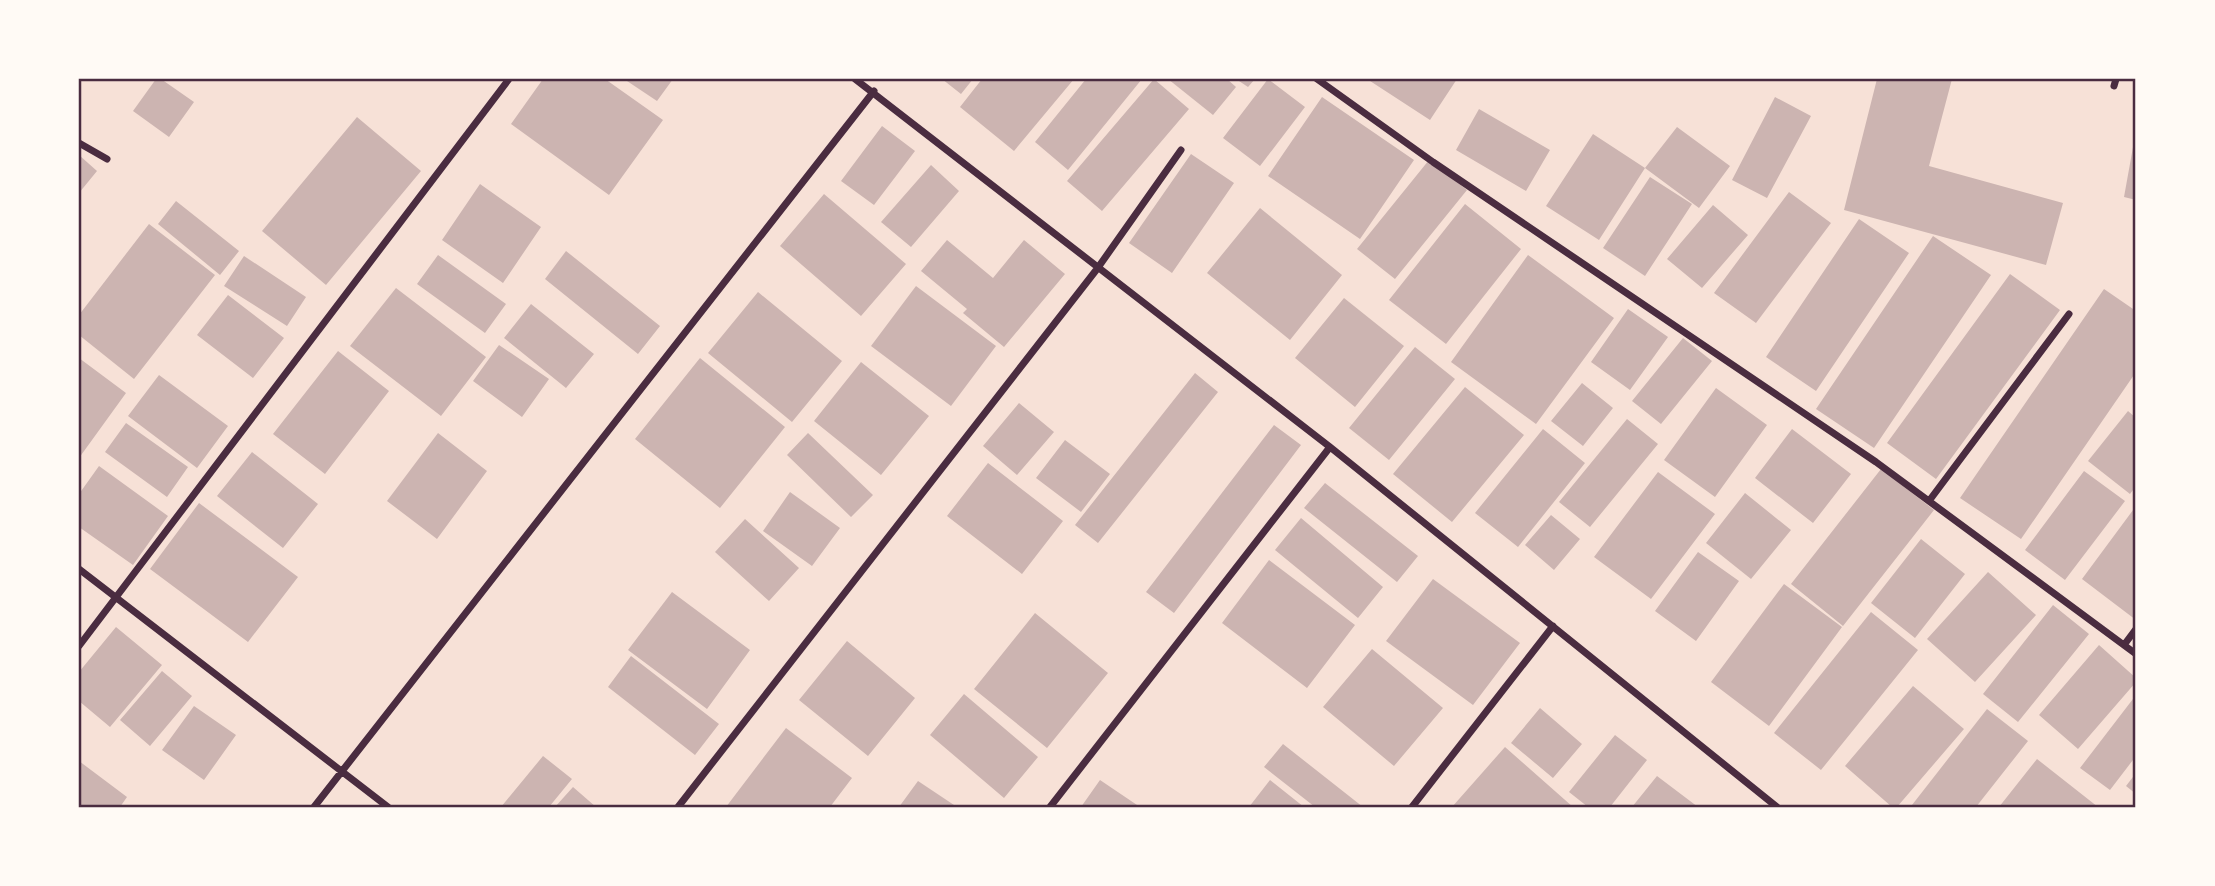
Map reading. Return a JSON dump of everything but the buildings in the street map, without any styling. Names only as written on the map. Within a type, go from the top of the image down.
[{"type":"street","points":[[79,646],[509,79]]},
{"type":"street","points":[[855,79],[874,91],[1097,269],[1330,447],[1776,807]]},
{"type":"street","points":[[1318,79],[1433,162],[1929,501],[2136,654]]},
{"type":"street","points":[[314,807],[874,91]]},
{"type":"street","points":[[79,143],[107,159]]},
{"type":"street","points":[[678,807],[1097,269],[1181,150]]},
{"type":"street","points":[[1929,501],[2069,314]]},
{"type":"street","points":[[1050,807],[1330,447]]},
{"type":"street","points":[[79,569],[388,807]]},
{"type":"street","points":[[1412,807],[1553,626]]},
{"type":"street","points":[[2124,645],[2136,629]]}]
